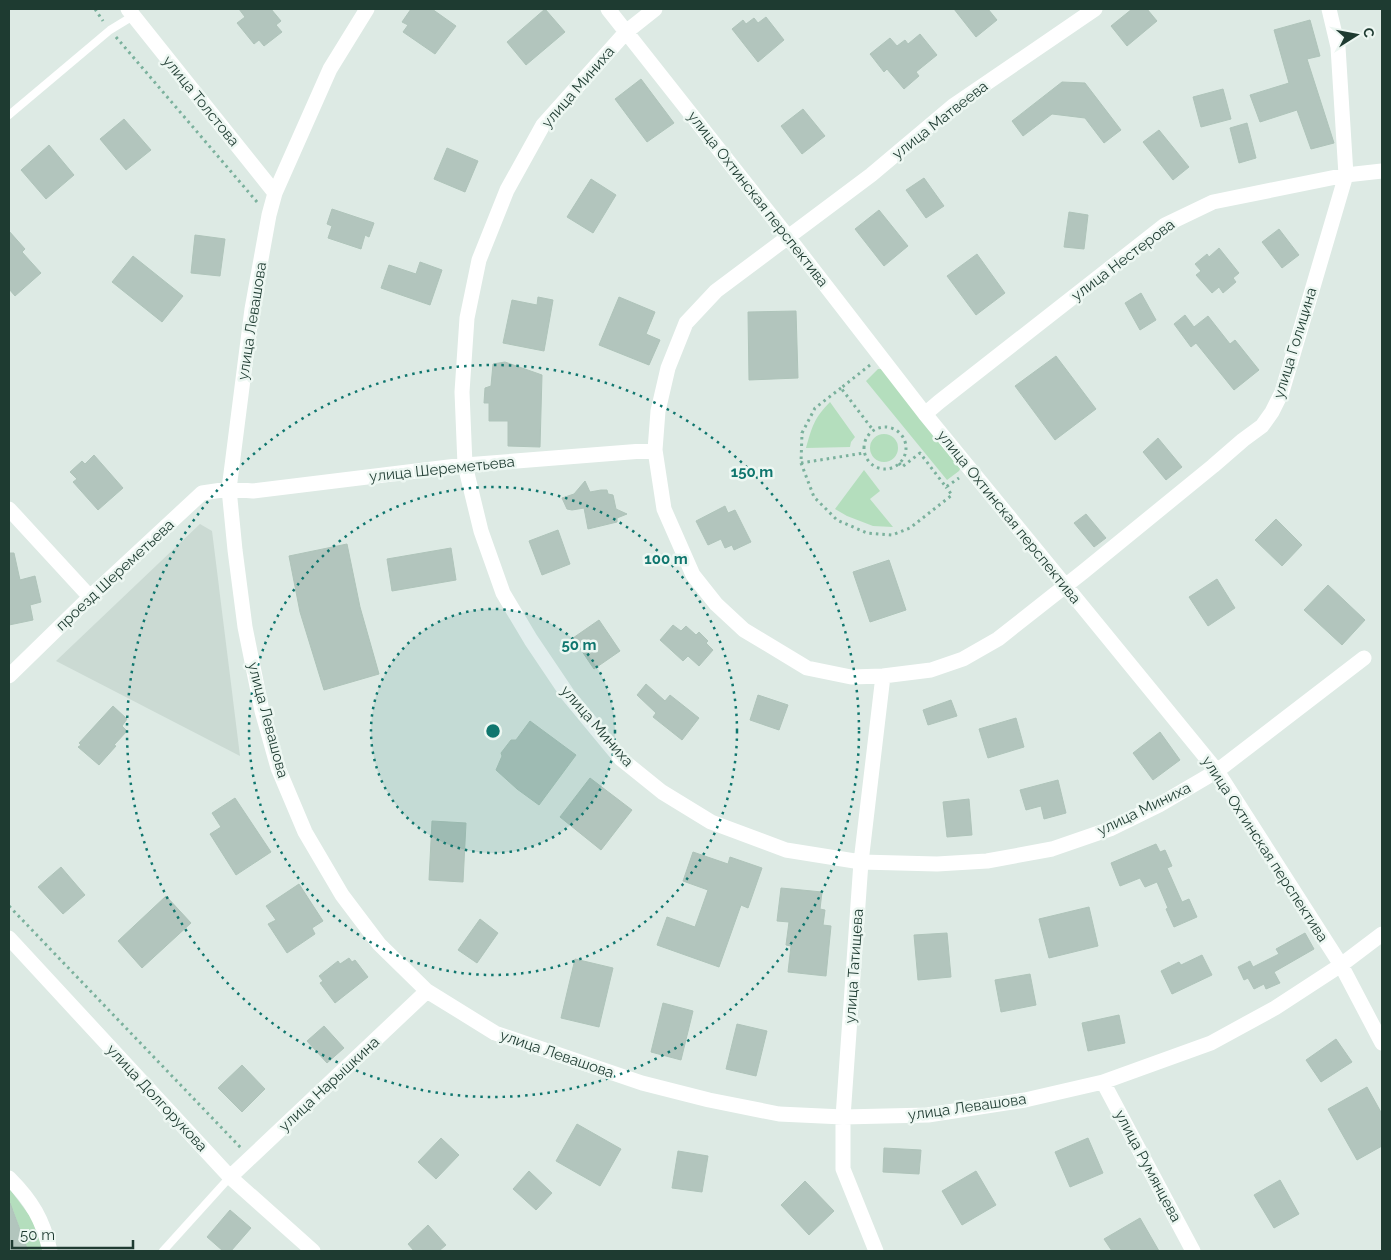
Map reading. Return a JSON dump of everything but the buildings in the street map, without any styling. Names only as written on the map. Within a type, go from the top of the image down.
[{"type":"street","name":"улица Левашова","points":[[367,9],[330,70],[275,193],[269,215],[252,309],[229,490],[245,627],[262,711],[278,768],[305,832],[342,895],[380,944],[427,992],[495,1034],[642,1083],[709,1100],[779,1114],[843,1117],[928,1115],[1025,1100],[1103,1082],[1211,1044],[1275,1008],[1341,965],[1382,934]]},
{"type":"street","name":"улица Охтинская перспектива","points":[[608,9],[925,414],[1217,771],[1341,965],[1382,1044]]},
{"type":"street","name":"улица Миниха","points":[[655,9],[626,32],[543,125],[506,190],[479,260],[467,318],[462,392],[465,465],[481,531],[503,593],[531,640],[568,695],[621,759],[662,792],[711,822],[786,850],[861,862],[945,864],[987,861],[1052,849],[1110,829],[1159,805],[1217,771],[1364,658]]},
{"type":"street","name":"улица Матвеева","points":[[655,450],[658,411],[668,368],[686,323],[716,291],[871,175],[953,106],[1095,9]]},
{"type":"street","name":"улица Голицина","points":[[655,450],[664,509],[693,575],[716,604],[744,630],[807,668],[851,677],[882,676],[931,670],[963,659],[998,639],[1262,426],[1272,412],[1282,392],[1346,175],[1338,47],[1329,9]]},
{"type":"street","name":"улица Толстова","points":[[130,12],[275,193]]},
{"type":"street","name":"улица Нестерова","points":[[925,414],[1165,225],[1213,202],[1346,175],[1382,171]]},
{"type":"street","name":"улица Шереметьева","points":[[229,490],[253,491],[465,465],[655,450]]},
{"type":"street","name":"проезд Шереметьева","points":[[9,676],[90,597],[202,493],[229,490]]},
{"type":"street","points":[[9,509],[90,597]]},
{"type":"street","name":"улица Татищева","points":[[876,1251],[843,1169],[843,1117],[861,862],[882,676]]},
{"type":"street","name":"улица Долгорукова","points":[[9,938],[230,1177],[313,1251]]},
{"type":"street","name":"улица Нарышкина","points":[[230,1177],[427,992]]},
{"type":"street","name":"улица Румянцева","points":[[1103,1082],[1193,1251]]},
{"type":"street","points":[[9,1178],[40,1218],[50,1251]]},
{"type":"lane","points":[[9,115],[130,12]]},
{"type":"lane","points":[[163,1251],[230,1177]]},
{"type":"path","points":[[95,9],[110,30],[269,215]]},
{"type":"path","points":[[880,356],[815,408],[802,433],[801,463],[814,496],[838,520],[867,533],[892,535],[910,528],[952,495],[920,454],[902,468],[899,463]]},
{"type":"path","points":[[841,388],[873,430]]},
{"type":"path","points":[[881,426],[890,427],[898,431],[904,438],[906,447],[904,455],[899,463],[892,468],[883,469],[875,467],[868,461],[864,453],[864,444],[867,436],[873,430],[881,426]]},
{"type":"path","points":[[801,463],[864,453]]},
{"type":"path","points":[[946,487],[970,470]]},
{"type":"path","points":[[9,906],[250,1158]]},
{"type":"shaded area","points":[[200,524],[212,531],[240,756],[56,661]]},
{"type":"green space","points":[[878,369],[886,369],[962,465],[959,471],[947,480],[866,381]]},
{"type":"green space","points":[[830,402],[855,437],[850,447],[806,448],[814,423]]},
{"type":"green space","points":[[884,434],[894,438],[898,448],[894,458],[884,462],[874,458],[870,448],[874,438]]},
{"type":"green space","points":[[864,470],[880,491],[870,499],[893,527],[873,526],[835,509]]},
{"type":"green space","points":[[9,1188],[32,1219],[44,1251],[28,1251],[13,1210],[9,1211]]}]
